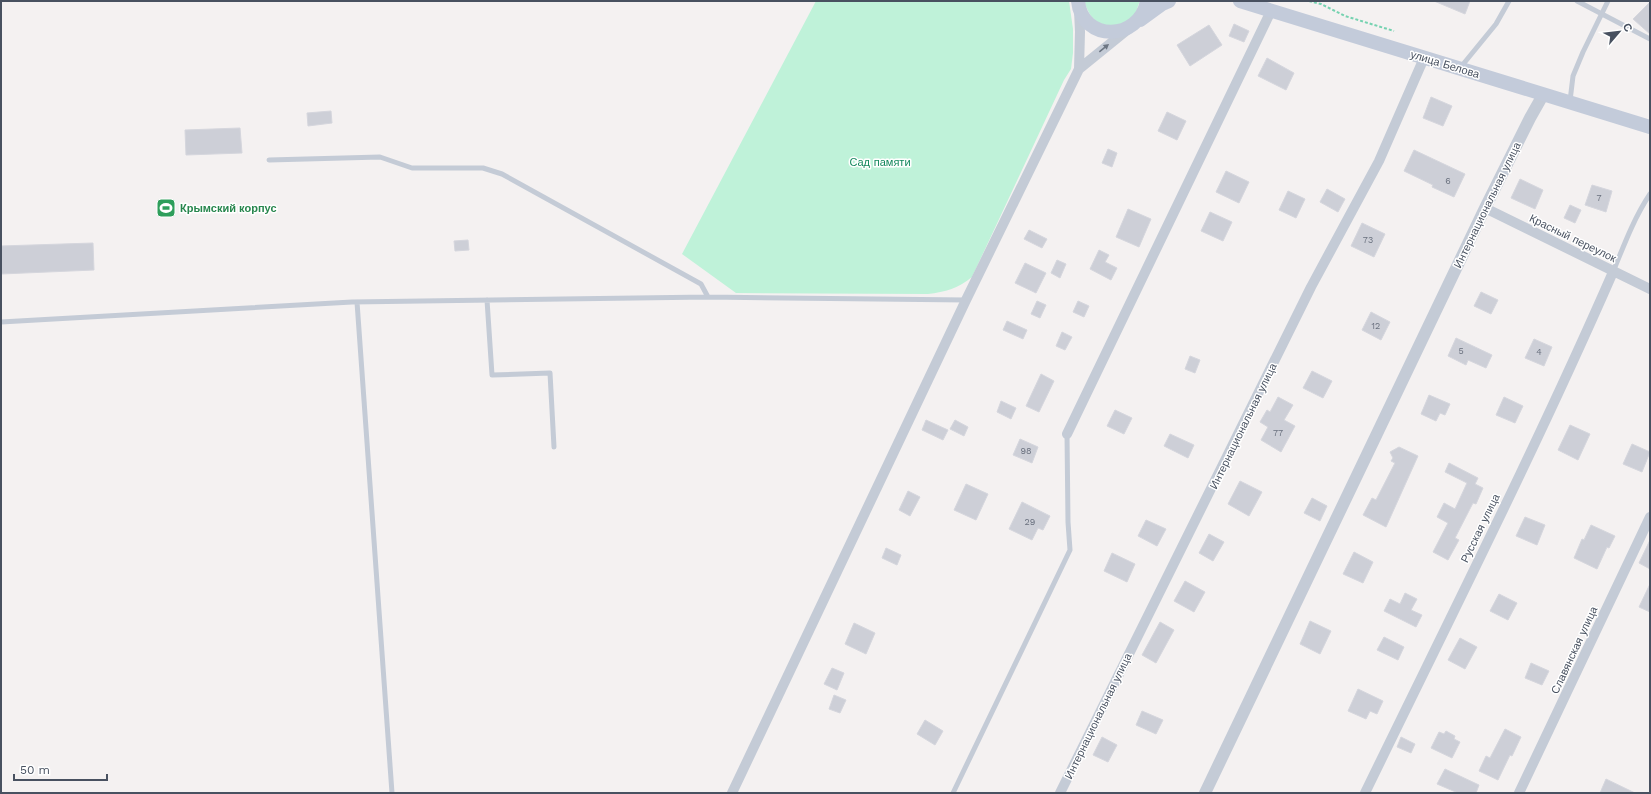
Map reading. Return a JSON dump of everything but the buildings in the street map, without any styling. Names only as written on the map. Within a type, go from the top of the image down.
[{"type":"main road","points":[[1130,28],[1142,16],[1147,1]]},
{"type":"main road","points":[[1078,2],[1085,19],[1098,29],[1114,32],[1130,28],[1162,4],[1169,1]]},
{"type":"main road","name":"улица Белова","points":[[1240,1],[1650,127]]},
{"type":"street","points":[[732,793],[966,300],[1078,69],[1080,32],[1078,2]]},
{"type":"street","points":[[1067,434],[1271,11]]},
{"type":"street","points":[[1078,69],[1130,28]]},
{"type":"street","name":"Интернациональная улица","points":[[1060,793],[1311,287],[1380,161],[1424,58]]},
{"type":"street","name":"Интернациональная улица","points":[[1205,793],[1486,208],[1530,118],[1543,95]]},
{"type":"street","name":"Красный переулок","points":[[1486,208],[1650,289]]},
{"type":"street","name":"Русская улица","points":[[1365,793],[1512,490],[1613,272]]},
{"type":"street","name":"Славянская улица","points":[[1519,793],[1650,517]]},
{"type":"lane","points":[[1460,68],[1496,24],[1509,1]]},
{"type":"lane","points":[[1577,1],[1650,38]]},
{"type":"lane","points":[[1570,102],[1574,76],[1583,52],[1608,1]]},
{"type":"lane","points":[[269,160],[380,157],[412,168],[484,168],[502,174],[701,284],[708,297]]},
{"type":"lane","points":[[1613,272],[1633,224],[1650,194]]},
{"type":"lane","points":[[1,322],[357,302],[708,297],[966,300]]},
{"type":"lane","points":[[487,300],[492,375],[550,373],[554,447]]},
{"type":"lane","points":[[357,302],[392,793]]},
{"type":"lane","points":[[953,793],[1070,550],[1068,522],[1067,434]]},
{"type":"path","points":[[1310,1],[1321,4],[1345,16],[1394,31]]},
{"type":"green space","name":"Сад памяти","points":[[816,1],[1069,1],[1073,29],[1071,69],[1064,80],[972,277],[957,287],[946,291],[928,294],[736,293],[682,254]]},
{"type":"green space","points":[[1084,1],[1140,1],[1136,13],[1129,21],[1124,24],[1107,26],[1092,18]]},
{"type":"place","name":"Крымский корпус","points":[[166,208]]}]
